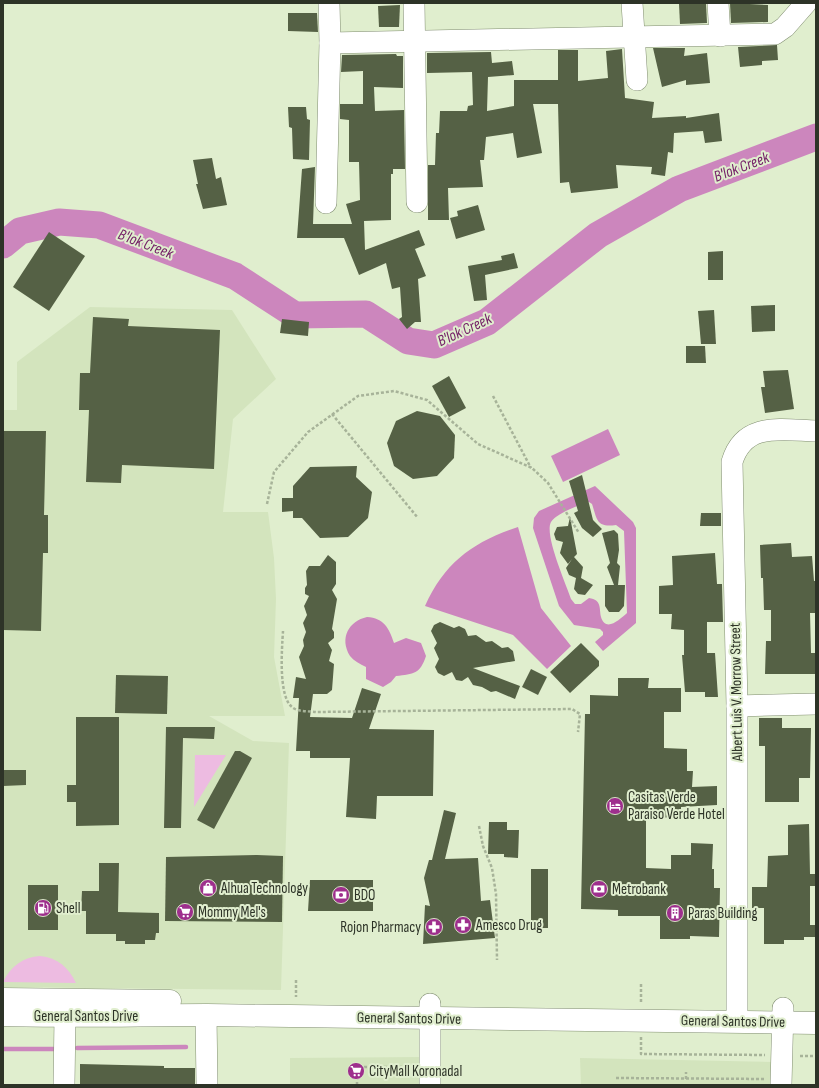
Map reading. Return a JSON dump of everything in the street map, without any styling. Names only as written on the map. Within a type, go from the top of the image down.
[{"type":"highway","name":"General Santos Drive","points":[[3,999],[296,1002],[430,1011]]},
{"type":"highway","name":"General Santos Drive","points":[[783,1015],[816,1008]]},
{"type":"highway","name":"General Santos Drive","points":[[3,1015],[65,1017],[430,1011],[641,1013],[783,1015],[816,1023]]},
{"type":"street","points":[[326,203],[330,43],[329,3]]},
{"type":"street","points":[[414,3],[416,202]]},
{"type":"street","points":[[632,3],[637,80]]},
{"type":"street","points":[[718,3],[720,36]]},
{"type":"street","points":[[330,43],[415,40],[775,34],[785,27],[799,6]]},
{"type":"street","name":"Albert Luis V. Morrow Street","points":[[737,1014],[737,706],[732,462],[736,448],[746,438],[758,432],[774,430],[816,431]]},
{"type":"street","points":[[737,706],[816,704]]},
{"type":"street","points":[[430,1011],[430,1085]]},
{"type":"street","points":[[206,1015],[207,1085]]},
{"type":"street","points":[[781,1085],[783,1015]]},
{"type":"street","points":[[64,1085],[65,1017]]},
{"type":"path","points":[[267,504],[274,472],[308,432],[358,396],[394,391],[427,400],[478,444],[532,468]]},
{"type":"path","points":[[492,396],[532,468],[548,483],[579,533]]},
{"type":"path","points":[[332,414],[418,518]]},
{"type":"path","points":[[283,632],[281,662],[284,685],[287,701],[297,710],[316,712],[572,709],[580,714],[578,732]]},
{"type":"path","points":[[479,826],[483,846],[492,868],[496,894],[497,960]]},
{"type":"path","points":[[296,980],[296,1002]]},
{"type":"path","points":[[641,984],[641,1054],[781,1056]]},
{"type":"path","points":[[357,1085],[357,1067],[408,1067]]},
{"type":"path","points":[[381,1067],[381,1077]]},
{"type":"path","points":[[686,1072],[686,1079]]},
{"type":"path","points":[[616,1078],[765,1078],[765,1085]]},
{"type":"shaded area","points":[[90,307],[232,310],[276,379],[233,419],[223,512],[268,512],[274,558],[276,599],[274,657],[285,716],[209,716],[253,741],[289,743],[281,990],[3,987],[3,410],[17,410],[17,362]]},
{"type":"shaded area","points":[[608,429],[620,455],[563,482],[551,456]]},
{"type":"shaded area","points":[[595,486],[633,522],[636,528],[636,623],[603,651],[595,642],[603,635],[603,632],[600,629],[574,625],[559,606],[533,528],[534,518],[539,511]],"holes":[[[589,502],[592,504],[598,521],[601,524],[609,526],[616,525],[624,531],[627,613],[617,621],[610,624],[603,622],[599,605],[593,599],[589,598],[581,604],[575,604],[571,599],[556,560],[550,537],[551,522],[554,519],[568,510],[580,505]]]},
{"type":"shaded area","points":[[518,527],[541,608],[571,646],[547,669],[513,635],[425,606],[442,577],[462,556],[487,539]]},
{"type":"shaded area","points":[[367,617],[378,619],[382,622],[388,628],[394,643],[406,638],[421,643],[426,656],[419,670],[412,674],[396,676],[391,682],[383,687],[366,679],[366,667],[355,661],[350,656],[345,643],[351,626],[355,622]]},
{"type":"shaded area","points":[[195,755],[226,755],[194,807]]},
{"type":"shaded area","points":[[40,956],[52,959],[62,964],[70,972],[76,983],[3,982],[6,976],[18,963],[28,958]]},
{"type":"shaded area","name":"CityMall Koronadal","points":[[421,1057],[421,1085],[290,1085],[290,1058]]},
{"type":"shaded area","points":[[580,1058],[773,1062],[772,1085],[581,1085]]},
{"type":"building","points":[[706,3],[707,23],[680,24],[679,4]]},
{"type":"building","points":[[730,3],[768,5],[768,22],[731,23]]},
{"type":"building","points":[[400,5],[399,27],[379,27],[378,6]]},
{"type":"building","points":[[288,13],[317,13],[318,32],[288,31]]},
{"type":"building","points":[[777,45],[778,60],[762,61],[762,65],[740,67],[738,47]]},
{"type":"building","points":[[653,48],[685,48],[684,56],[707,53],[710,83],[686,85],[686,80],[662,87]]},
{"type":"building","points":[[622,49],[625,98],[654,102],[652,118],[686,116],[686,118],[719,113],[722,141],[705,143],[703,131],[674,133],[673,153],[668,152],[665,176],[651,174],[652,167],[616,165],[618,188],[571,193],[569,182],[560,183],[558,104],[533,104],[542,153],[517,158],[513,133],[486,137],[484,160],[480,160],[483,187],[448,188],[449,220],[428,220],[428,165],[435,165],[436,133],[439,133],[440,111],[467,111],[468,106],[473,105],[472,72],[427,73],[427,53],[491,52],[492,63],[512,61],[514,75],[488,77],[487,111],[514,106],[514,80],[558,80],[558,50],[578,50],[578,81],[608,78],[606,51]]},
{"type":"building","points":[[396,54],[397,56],[403,56],[403,88],[374,87],[375,111],[404,110],[405,169],[393,169],[393,174],[391,174],[391,220],[364,221],[365,250],[419,230],[425,245],[415,249],[426,276],[418,279],[421,322],[415,322],[407,329],[399,319],[402,317],[400,287],[392,289],[386,263],[359,275],[344,238],[297,238],[302,169],[315,167],[313,224],[352,224],[346,204],[360,200],[359,162],[349,162],[349,120],[340,119],[340,104],[363,104],[363,71],[341,72],[342,55]]},
{"type":"building","points":[[288,107],[306,107],[307,119],[310,120],[309,160],[293,159],[292,128],[289,127]]},
{"type":"building","points":[[212,158],[216,179],[221,177],[227,205],[203,209],[196,184],[198,184],[193,160]]},
{"type":"building","points":[[478,205],[485,230],[456,239],[450,218],[458,216],[457,211]]},
{"type":"building","points":[[49,232],[85,256],[49,311],[13,287]]},
{"type":"building","points":[[723,251],[723,280],[708,280],[708,252]]},
{"type":"building","points":[[514,253],[518,268],[485,275],[487,300],[474,301],[468,266],[502,260],[501,256]]},
{"type":"building","points":[[775,305],[775,331],[752,332],[751,306]]},
{"type":"building","points":[[714,310],[716,344],[701,344],[698,311]]},
{"type":"building","points":[[93,317],[129,319],[128,326],[220,330],[214,469],[122,465],[121,483],[86,482],[89,410],[79,410],[80,373],[90,373]]},
{"type":"building","points":[[282,319],[309,322],[308,336],[280,333]]},
{"type":"building","points":[[686,346],[705,346],[706,363],[686,363]]},
{"type":"building","points":[[788,370],[794,409],[765,413],[761,387],[765,387],[763,371]]},
{"type":"building","points":[[449,376],[466,408],[449,417],[432,386]]},
{"type":"building","points":[[417,411],[440,416],[455,435],[454,458],[437,476],[413,479],[394,466],[387,443],[396,421]]},
{"type":"building","points":[[3,431],[46,431],[44,515],[48,515],[48,553],[43,553],[41,631],[3,630]]},
{"type":"building","points":[[357,466],[356,477],[372,492],[368,518],[348,537],[320,538],[302,518],[293,518],[293,511],[282,512],[282,498],[293,498],[293,486],[310,467]]},
{"type":"building","points":[[582,475],[593,520],[602,529],[593,537],[582,528],[574,513],[578,511],[569,481]]},
{"type":"building","points":[[701,513],[721,513],[721,526],[700,526]]},
{"type":"building","points":[[570,517],[577,554],[574,557],[583,567],[581,578],[593,585],[585,595],[578,594],[574,589],[576,578],[569,575],[566,568],[572,559],[568,564],[560,553],[563,542],[556,540],[554,534],[557,527],[568,526]]},
{"type":"building","points":[[614,530],[618,534],[619,550],[617,563],[620,566],[618,585],[625,585],[624,606],[619,612],[609,612],[605,606],[605,585],[614,585],[607,567],[610,563],[602,533]]},
{"type":"building","points":[[791,543],[792,557],[812,556],[814,581],[816,581],[816,613],[810,613],[811,653],[816,653],[816,674],[765,674],[766,641],[771,641],[771,610],[764,610],[760,545]]},
{"type":"building","points":[[715,553],[717,584],[722,584],[723,622],[707,622],[707,653],[715,653],[718,697],[705,697],[705,692],[685,692],[682,655],[684,655],[684,630],[671,629],[672,614],[659,614],[659,586],[673,585],[672,556]]},
{"type":"building","points":[[328,555],[336,562],[336,584],[332,590],[337,599],[332,629],[334,632],[334,638],[328,643],[332,650],[329,661],[334,664],[332,690],[327,694],[313,694],[310,717],[352,718],[362,688],[381,694],[369,729],[434,730],[433,796],[377,796],[376,819],[346,817],[350,758],[310,758],[310,751],[296,751],[299,698],[293,698],[296,677],[306,679],[299,657],[304,646],[303,640],[306,632],[303,623],[307,615],[304,606],[309,596],[305,594],[305,588],[307,585],[306,571],[309,566],[320,566]]},
{"type":"building","points":[[440,622],[454,628],[459,626],[465,629],[468,636],[476,635],[486,642],[492,641],[502,648],[508,647],[513,651],[515,661],[473,668],[520,686],[515,699],[496,691],[491,692],[482,687],[473,685],[468,677],[462,681],[456,680],[452,672],[444,676],[438,673],[435,667],[439,659],[434,648],[437,643],[431,631],[434,625]]},
{"type":"building","points":[[581,643],[599,661],[599,666],[570,693],[550,672]]},
{"type":"building","points":[[531,669],[547,677],[538,695],[522,687]]},
{"type":"building","points":[[116,675],[168,676],[167,714],[115,713]]},
{"type":"building","points":[[618,678],[649,678],[648,688],[681,688],[681,712],[664,712],[664,748],[687,749],[687,771],[693,771],[692,787],[717,786],[717,805],[681,807],[681,817],[646,818],[646,868],[671,869],[671,855],[691,855],[691,843],[713,844],[712,869],[714,869],[714,888],[720,888],[719,937],[690,936],[690,939],[660,939],[660,916],[618,916],[618,910],[581,909],[585,714],[590,714],[590,695],[618,696]]},
{"type":"building","points":[[76,717],[119,717],[119,825],[76,826],[76,802],[67,802],[67,785],[76,785]]},
{"type":"building","points":[[759,718],[782,718],[782,728],[811,728],[810,778],[799,778],[799,802],[765,802],[765,746],[759,746]]},
{"type":"building","points":[[166,727],[215,727],[214,739],[183,738],[181,828],[164,828]]},
{"type":"building","points":[[235,751],[240,751],[252,758],[214,829],[197,820]]},
{"type":"building","points":[[3,770],[26,770],[26,785],[3,786]]},
{"type":"building","points":[[444,810],[456,813],[445,859],[478,858],[481,901],[490,900],[495,938],[423,944],[425,905],[430,906],[424,878],[429,860],[432,860]]},
{"type":"building","points":[[489,822],[507,822],[507,830],[519,830],[518,858],[504,857],[504,854],[488,854]]},
{"type":"building","points":[[809,824],[810,874],[816,874],[816,886],[810,886],[810,925],[816,925],[816,937],[804,937],[804,940],[784,940],[784,944],[764,944],[764,908],[752,908],[752,887],[767,887],[768,856],[788,855],[788,825]]},
{"type":"building","points":[[257,855],[283,856],[282,922],[165,921],[166,857]]},
{"type":"building","points":[[99,863],[119,863],[118,912],[159,913],[159,933],[156,933],[155,940],[145,940],[145,944],[125,944],[125,941],[116,941],[116,934],[86,934],[86,911],[81,911],[82,891],[99,891]]},
{"type":"building","points":[[531,869],[548,869],[548,928],[531,928]]},
{"type":"building","name":"BDO","points":[[310,880],[373,880],[373,911],[308,911]]},
{"type":"building","points":[[28,885],[58,885],[58,930],[28,930]]},
{"type":"building","points":[[80,1064],[195,1068],[195,1085],[80,1085]]},
{"type":"waterway","name":"B'lok Creek","points":[[3,245],[20,231],[59,222],[99,225],[235,276],[295,315],[366,314],[408,341],[434,345],[487,322],[598,235],[679,189],[816,137]]},
{"type":"waterway","points":[[77,1048],[186,1047]]},
{"type":"waterway","points":[[3,1049],[56,1049]]},
{"type":"place","name":"Casitas Verde Paraiso Verde Hotel","points":[[615,806]]},
{"type":"place","name":"Alhua Technology","points":[[208,888]]},
{"type":"place","name":"Metrobank","points":[[599,889]]},
{"type":"place","name":"BDO","points":[[341,895]]},
{"type":"place","name":"Shell","points":[[43,908]]},
{"type":"place","name":"Mommy Mel's","points":[[185,912]]},
{"type":"place","name":"Paras Building","points":[[675,913]]},
{"type":"place","name":"Amesco Drug","points":[[463,925]]},
{"type":"place","name":"Rojon Pharmacy","points":[[434,927]]},
{"type":"place","name":"CityMall Koronadal","points":[[356,1071]]}]
